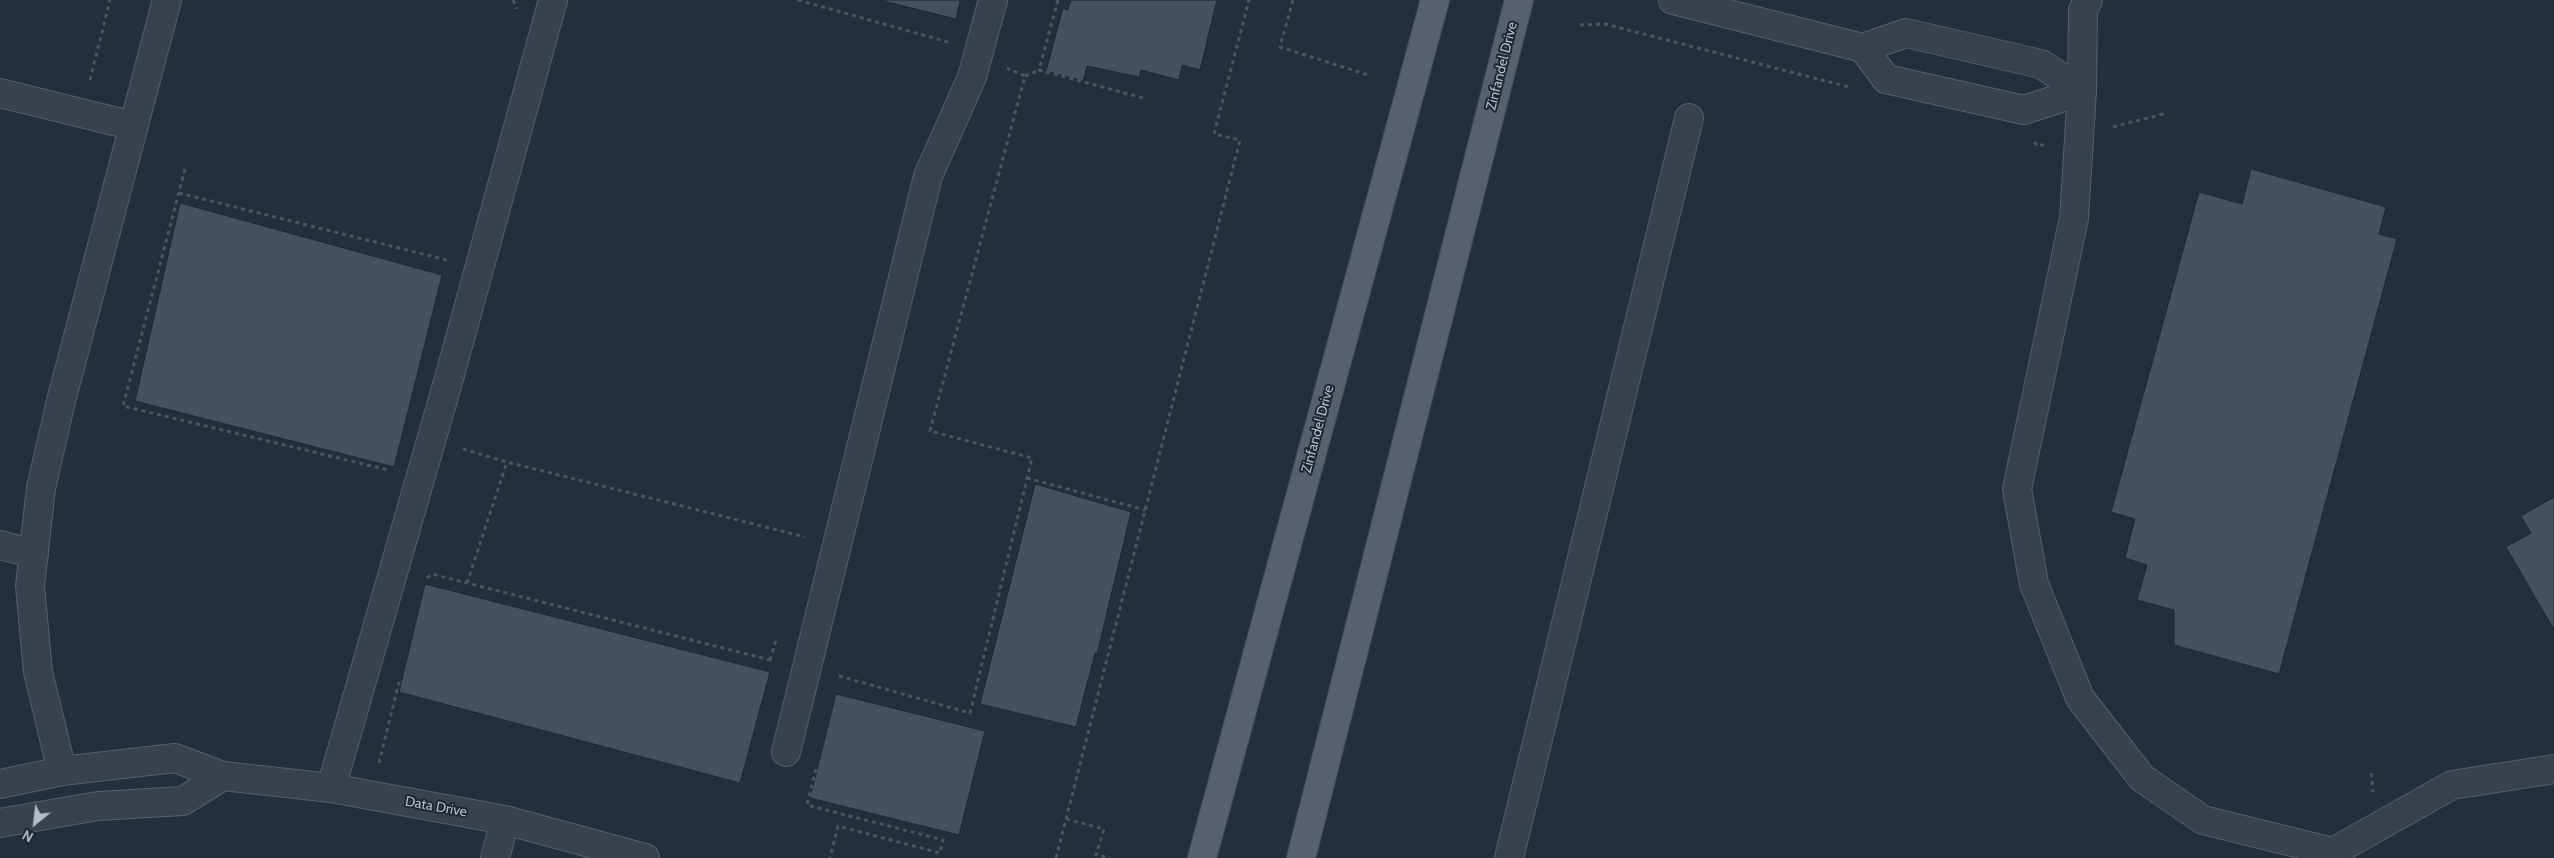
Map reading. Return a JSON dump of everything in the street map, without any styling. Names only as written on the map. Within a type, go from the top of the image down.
[{"type":"main road","name":"Zinfandel Drive","points":[[1202,858],[1435,0]]},
{"type":"main road","name":"Zinfandel Drive","points":[[1301,858],[1519,0]]},
{"type":"street","points":[[62,771],[38,672],[30,586],[41,488],[61,401],[167,0]]},
{"type":"street","points":[[331,788],[431,439],[553,0]]},
{"type":"street","points":[[786,752],[928,176],[972,77],[993,0]]},
{"type":"street","points":[[1673,0],[1863,48],[1906,33],[2041,64],[2082,91]]},
{"type":"street","points":[[2088,0],[2083,10],[2082,91],[2074,218],[2017,489],[2034,584],[2080,698],[2142,778],[2203,820],[2332,855],[2452,785],[2554,769]]},
{"type":"street","points":[[1863,48],[1886,79],[2024,110],[2082,91]]},
{"type":"street","points":[[0,93],[134,126]]},
{"type":"street","points":[[1509,858],[1689,118]]},
{"type":"street","points":[[0,545],[34,554]]},
{"type":"street","name":"Data Drive","points":[[0,784],[62,771],[175,758],[223,776],[331,788],[505,820],[645,858]]},
{"type":"street","points":[[0,823],[98,806],[183,801],[223,776]]},
{"type":"street","points":[[495,858],[505,820]]},
{"type":"path","points":[[90,80],[110,0]]},
{"type":"path","points":[[798,0],[958,45],[1025,76],[1039,70],[1147,99]]},
{"type":"path","points":[[1039,70],[1058,0]]},
{"type":"path","points":[[1056,858],[1240,140],[1214,134],[1249,0]]},
{"type":"path","points":[[1293,0],[1280,46],[1368,75]]},
{"type":"path","points":[[838,676],[970,713],[1032,458],[930,431],[1025,76]]},
{"type":"path","points":[[185,169],[123,406],[392,471]]},
{"type":"path","points":[[179,193],[457,263]]},
{"type":"path","points":[[431,439],[507,462],[814,539]]},
{"type":"path","points":[[466,583],[507,462]]},
{"type":"path","points":[[1027,478],[1144,510]]},
{"type":"path","points":[[423,582],[432,574],[779,662]]},
{"type":"path","points":[[770,660],[778,637],[783,629]]},
{"type":"path","points":[[778,637],[811,645]]},
{"type":"path","points":[[836,685],[840,668]]},
{"type":"path","points":[[378,765],[400,678]]},
{"type":"path","points":[[816,768],[807,805],[943,840],[940,853],[838,826],[830,858]]},
{"type":"path","points":[[1066,819],[1104,829],[1096,855],[1110,858]]},
{"type":"building","points":[[879,0],[960,0],[956,19]]},
{"type":"building","points":[[1071,0],[1217,0],[1200,70],[1182,65],[1179,80],[1141,70],[1139,77],[1087,66],[1083,81],[1046,71],[1063,8],[1068,10]]},
{"type":"building","points":[[2251,169],[2386,207],[2379,234],[2397,239],[2279,674],[2174,645],[2174,610],[2137,600],[2147,565],[2125,558],[2135,519],[2111,512],[2199,192],[2242,204]]},
{"type":"building","points":[[180,203],[442,275],[394,467],[135,401]]},
{"type":"building","points":[[1035,484],[1131,512],[1097,654],[1095,653],[1076,727],[980,704]]},
{"type":"building","points":[[2554,497],[2554,630],[2506,547],[2531,533],[2521,516]]},
{"type":"building","points":[[425,584],[770,672],[740,783],[399,692]]},
{"type":"building","points":[[836,694],[985,731],[959,835],[810,798]]}]
